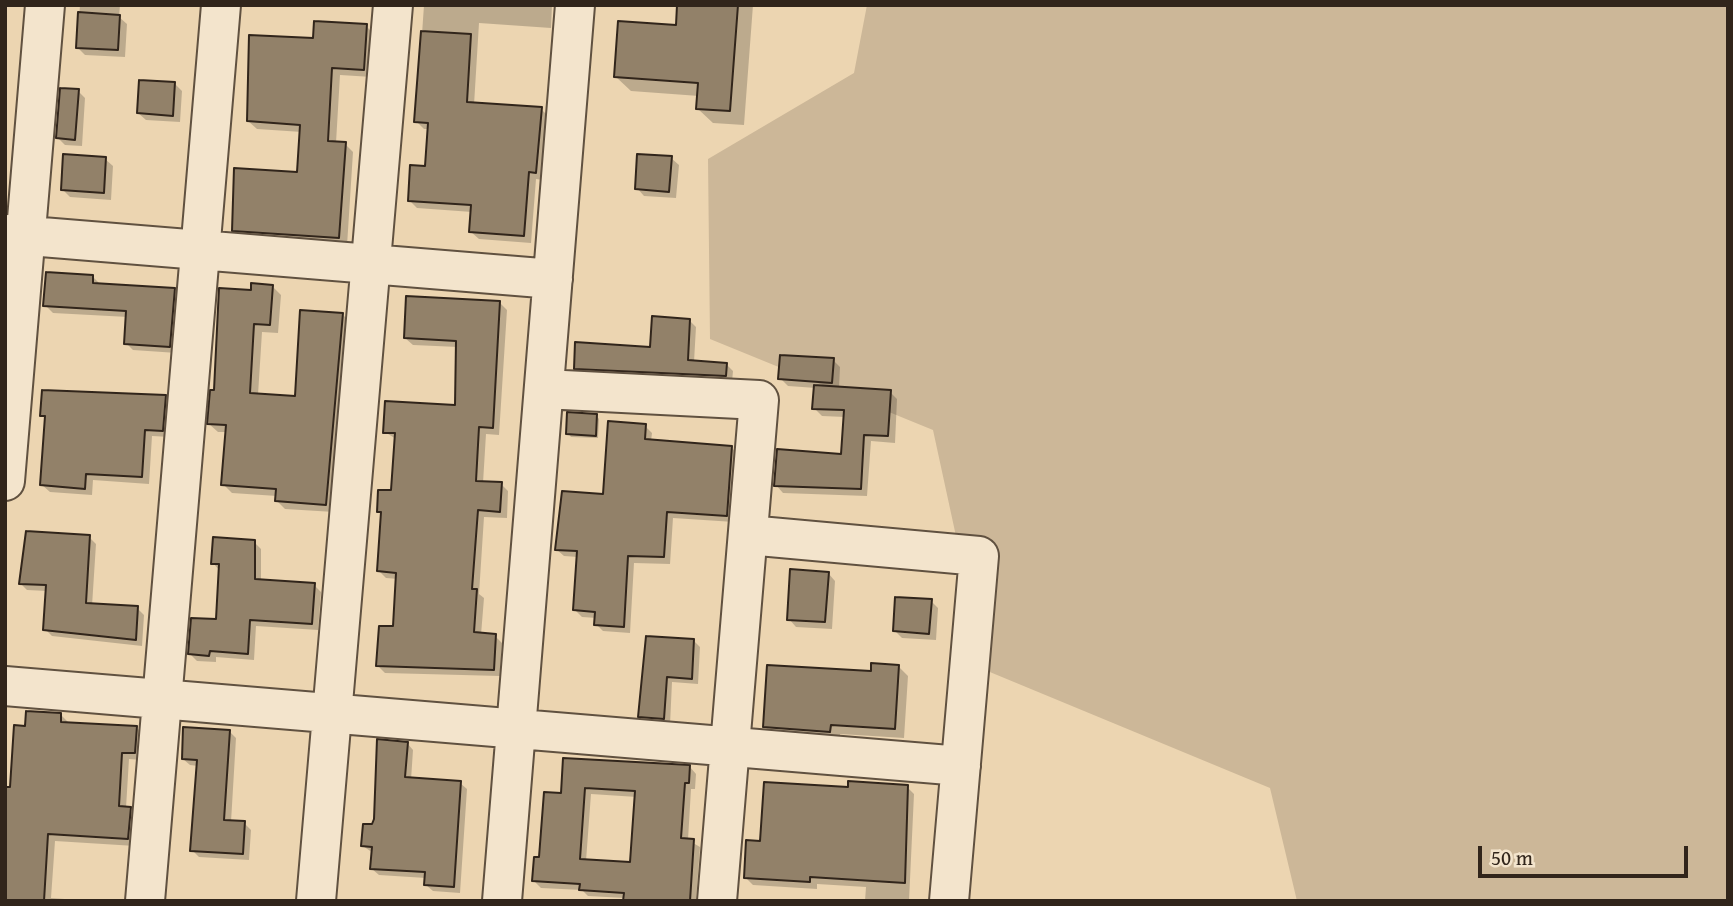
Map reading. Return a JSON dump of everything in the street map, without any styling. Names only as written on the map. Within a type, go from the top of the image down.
[{"type":"street","points":[[5,481],[16,235],[45,5]]},
{"type":"street","points":[[145,901],[221,5]]},
{"type":"street","points":[[316,901],[393,5]]},
{"type":"street","points":[[502,901],[575,5]]},
{"type":"street","points":[[16,235],[553,279]]},
{"type":"street","points":[[544,389],[759,400],[717,901]]},
{"type":"street","points":[[748,535],[979,556],[949,901]]},
{"type":"street","points":[[5,686],[961,766]]},
{"type":"shaded area","points":[[867,5],[1728,5],[1728,901],[1297,901],[1270,788],[985,670],[933,430],[710,339],[708,159],[854,73]]},
{"type":"building","points":[[677,5],[738,5],[730,111],[696,109],[698,83],[614,77],[618,21],[676,25]]},
{"type":"building","points":[[78,12],[120,15],[118,50],[76,48]]},
{"type":"building","points":[[314,21],[367,24],[364,70],[332,68],[328,141],[346,142],[339,238],[232,231],[234,168],[297,172],[300,125],[247,121],[249,35],[313,38]]},
{"type":"building","points":[[421,31],[471,34],[467,102],[542,107],[536,173],[529,172],[524,236],[469,232],[471,205],[408,201],[410,165],[425,166],[428,123],[414,122]]},
{"type":"building","points":[[139,80],[175,82],[173,116],[137,113]]},
{"type":"building","points":[[60,88],[79,89],[75,140],[56,138]]},
{"type":"building","points":[[63,154],[106,157],[104,193],[61,190]]},
{"type":"building","points":[[637,154],[672,156],[669,192],[635,189]]},
{"type":"building","points":[[46,272],[93,275],[93,283],[175,288],[170,347],[124,344],[126,311],[43,306]]},
{"type":"building","points":[[251,283],[273,285],[270,325],[254,324],[250,393],[295,396],[300,310],[343,313],[326,505],[275,501],[276,489],[221,485],[226,425],[207,424],[210,390],[214,390],[219,288],[251,290]]},
{"type":"building","points":[[406,296],[500,301],[493,428],[479,427],[476,481],[502,482],[500,512],[478,510],[472,589],[477,589],[474,632],[496,634],[494,670],[376,666],[379,626],[393,626],[396,573],[377,571],[381,512],[377,512],[378,490],[391,490],[395,433],[383,433],[385,401],[455,405],[456,341],[404,338]]},
{"type":"building","points":[[652,316],[690,319],[688,360],[727,363],[726,376],[574,369],[575,342],[650,347]]},
{"type":"building","points":[[780,355],[834,358],[832,383],[778,379]]},
{"type":"building","points":[[814,385],[891,390],[888,436],[864,435],[861,489],[774,486],[777,449],[841,454],[844,410],[812,409]]},
{"type":"building","points":[[42,390],[166,395],[163,431],[145,430],[142,477],[86,474],[85,489],[40,485],[45,416],[40,416]]},
{"type":"building","points":[[567,412],[597,414],[596,436],[566,434]]},
{"type":"building","points":[[608,421],[646,424],[645,439],[732,446],[727,516],[667,512],[664,557],[628,556],[624,627],[594,625],[595,612],[573,610],[577,551],[555,550],[562,491],[603,494]]},
{"type":"building","points":[[26,531],[90,535],[86,603],[138,606],[136,640],[43,630],[46,585],[19,584]]},
{"type":"building","points":[[213,537],[255,540],[255,579],[315,583],[312,624],[250,620],[248,654],[210,651],[209,656],[188,654],[191,618],[216,619],[219,564],[211,564]]},
{"type":"building","points":[[790,569],[829,572],[825,622],[787,620]]},
{"type":"building","points":[[895,597],[932,599],[929,634],[893,631]]},
{"type":"building","points":[[646,636],[694,639],[692,679],[667,677],[664,719],[638,717]]},
{"type":"building","points":[[871,663],[899,665],[895,729],[831,725],[830,732],[763,727],[767,665],[871,671]]},
{"type":"building","points":[[26,711],[61,713],[61,722],[137,726],[135,753],[122,753],[119,806],[131,807],[128,839],[48,834],[44,901],[6,901],[5,787],[10,787],[14,725],[25,726]]},
{"type":"building","points":[[183,727],[230,730],[224,820],[245,821],[243,854],[190,851],[197,760],[182,759]]},
{"type":"building","points":[[377,739],[408,742],[405,777],[461,781],[454,887],[424,885],[425,872],[370,869],[372,847],[361,846],[363,824],[372,824],[374,819]]},
{"type":"building","points":[[563,758],[690,765],[689,783],[685,783],[681,838],[694,839],[690,901],[623,901],[624,893],[579,890],[580,884],[532,881],[534,857],[539,857],[544,792],[561,793]],"holes":[[[585,788],[635,791],[630,862],[580,859]]]},
{"type":"building","points":[[848,781],[908,785],[905,883],[810,877],[810,882],[744,878],[746,840],[760,841],[764,782],[848,787]]}]
